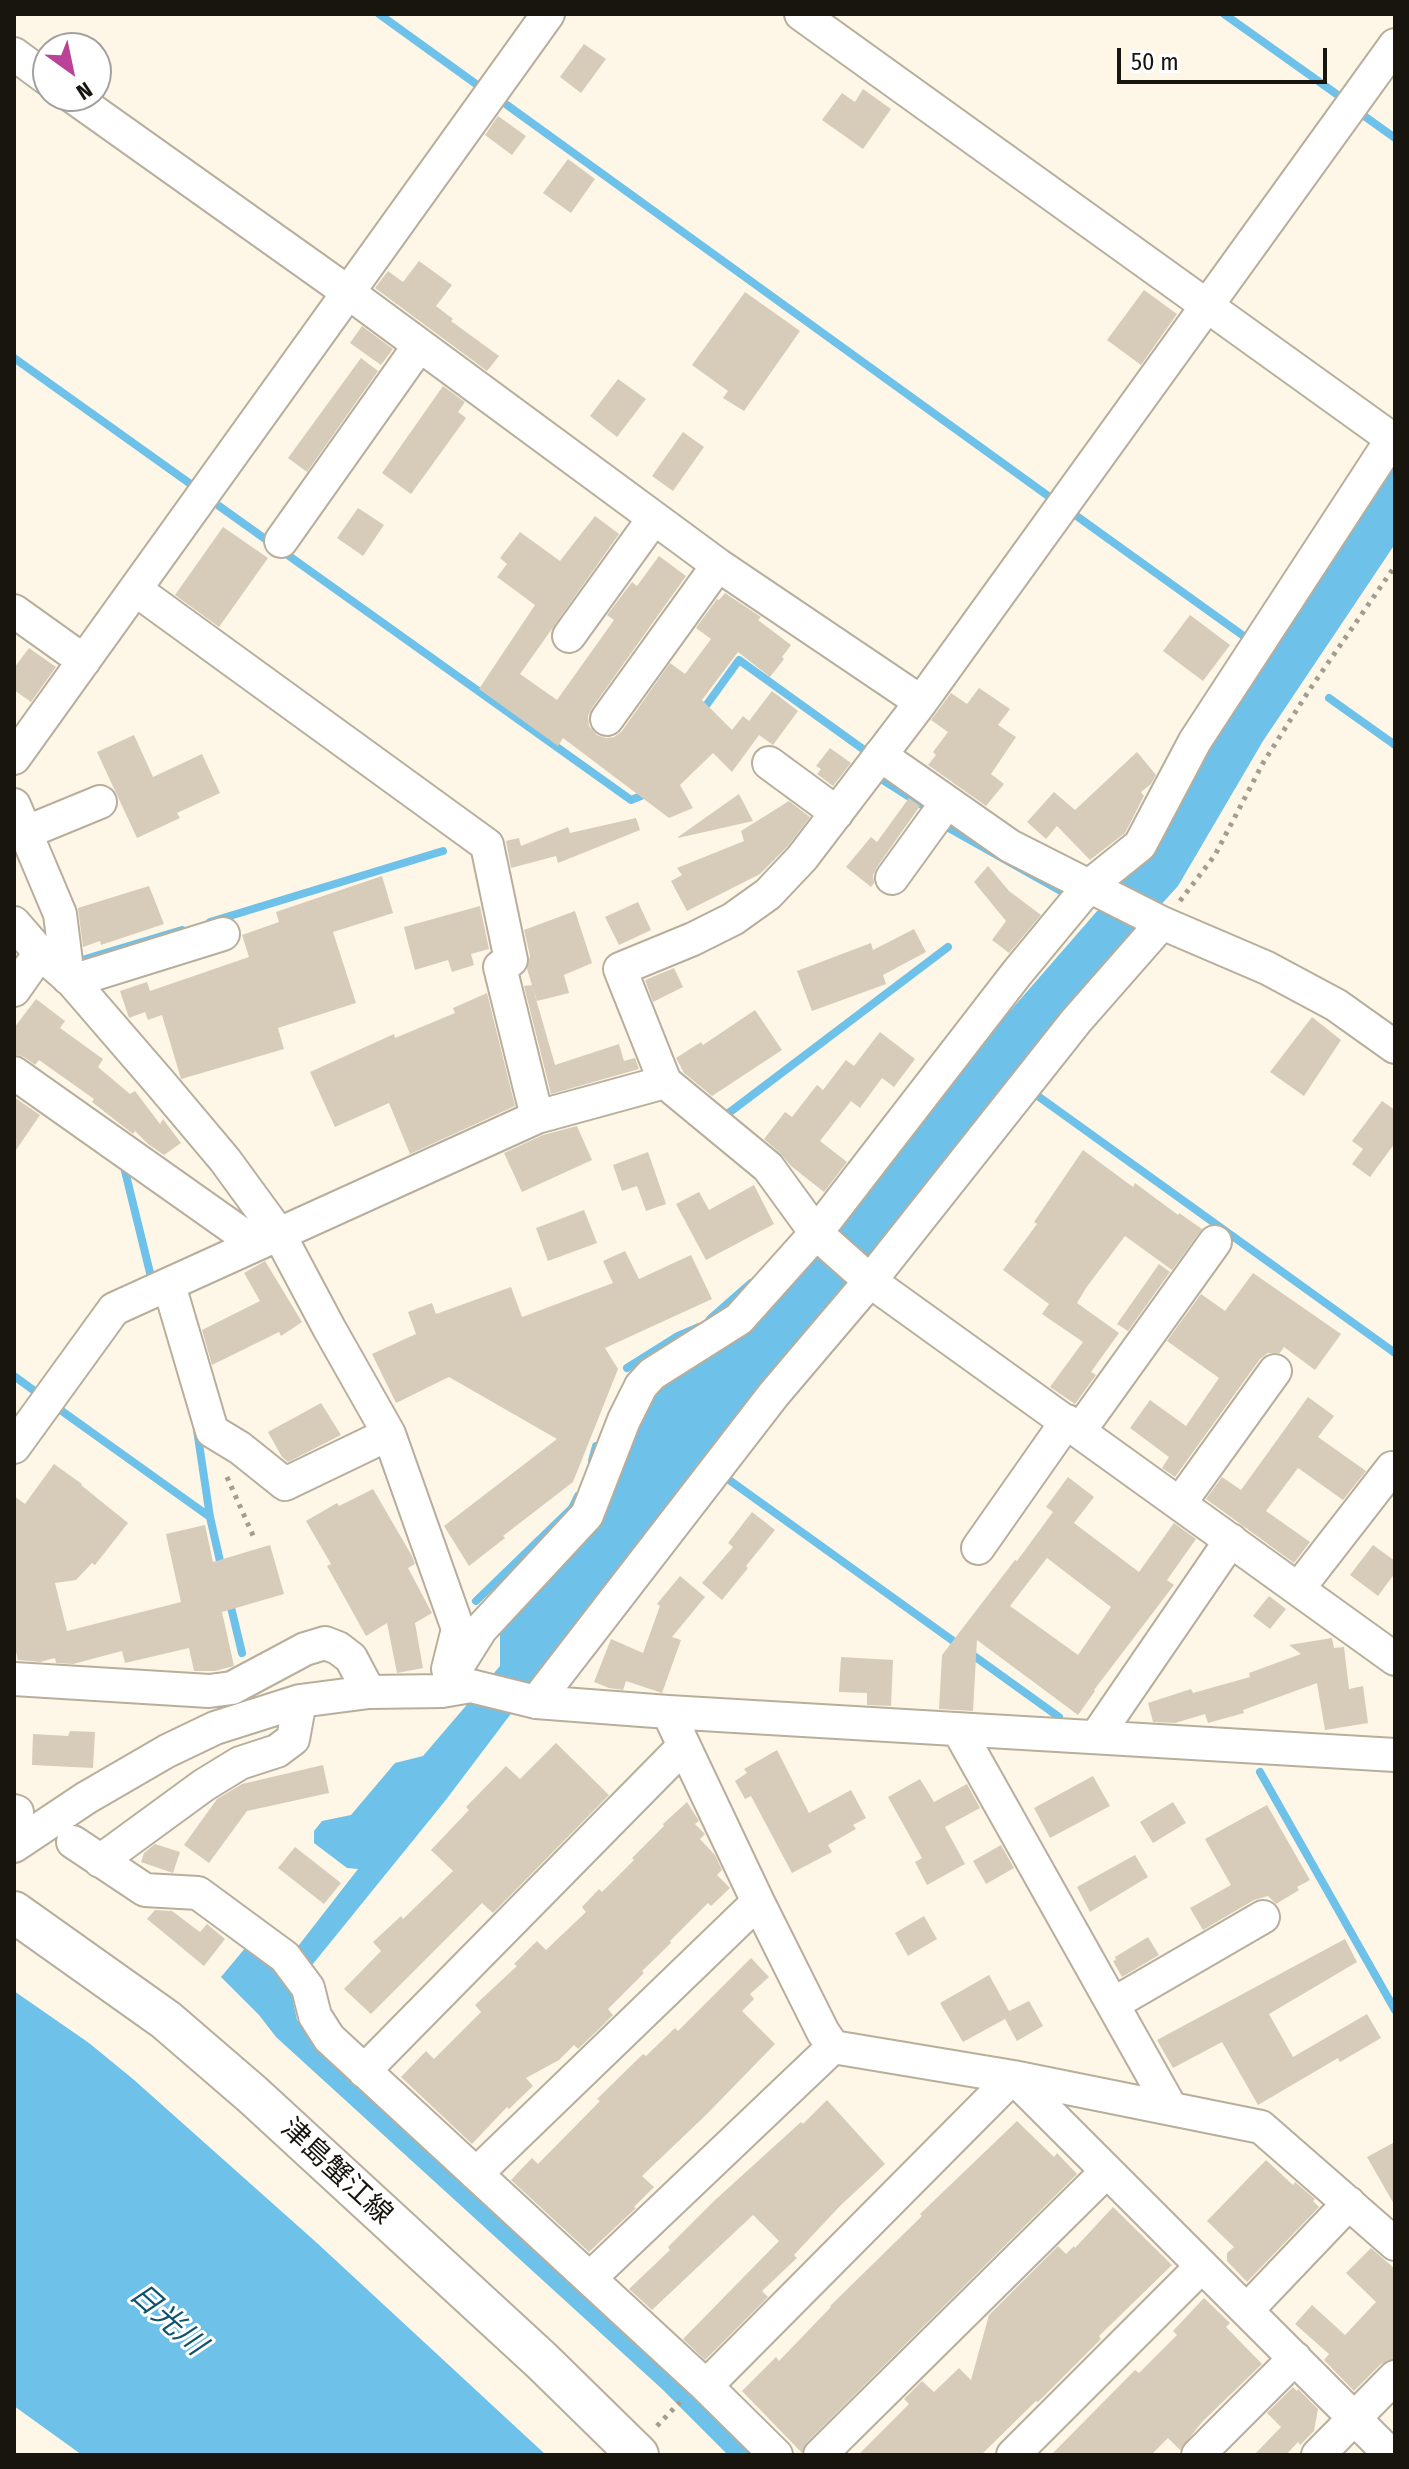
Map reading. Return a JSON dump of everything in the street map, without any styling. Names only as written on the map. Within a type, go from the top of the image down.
[{"type":"main road","name":"津島蟹江線","points":[[14,1912],[166,2020],[242,2086],[531,2351],[638,2455]]},
{"type":"street","points":[[14,758],[548,14]]},
{"type":"street","points":[[456,1689],[481,1629],[587,1515],[624,1420],[641,1386],[652,1374],[739,1319],[816,1233],[1017,973],[1093,889],[1140,845],[1195,741],[1394,440],[801,14]]},
{"type":"street","points":[[1395,45],[921,702],[802,858],[768,894],[733,919],[620,969],[665,1082],[768,1167],[816,1233],[870,1281],[1395,1659]]},
{"type":"street","points":[[14,54],[32,67]]},
{"type":"street","points":[[94,112],[349,293],[718,565],[921,702]]},
{"type":"street","points":[[281,541],[419,346]]},
{"type":"street","points":[[569,636],[654,518]]},
{"type":"street","points":[[607,719],[718,565]]},
{"type":"street","points":[[136,590],[487,845],[511,960],[500,967],[537,1117]]},
{"type":"street","points":[[14,611],[84,661]]},
{"type":"street","points":[[880,755],[1010,846],[1160,922],[1267,968],[1336,1005],[1395,1047]]},
{"type":"street","points":[[769,763],[837,813]]},
{"type":"street","points":[[70,980],[60,914],[20,819],[100,802]]},
{"type":"street","points":[[892,878],[947,802]]},
{"type":"street","points":[[532,1701],[774,1394],[870,1281],[1076,1021],[1160,922]]},
{"type":"street","points":[[14,923],[40,953],[70,980],[225,1160],[267,1239],[329,1328],[389,1434],[458,1629],[456,1689]]},
{"type":"street","points":[[70,980],[223,934]]},
{"type":"street","points":[[14,990],[40,953]]},
{"type":"street","points":[[14,1073],[267,1239]]},
{"type":"street","points":[[14,1447],[114,1309],[537,1117],[665,1082]]},
{"type":"street","points":[[978,1548],[1215,1242]]},
{"type":"street","points":[[169,1285],[212,1431],[240,1448],[285,1484],[389,1434]]},
{"type":"street","points":[[1180,1503],[1275,1371]]},
{"type":"street","points":[[1298,1589],[1392,1468]]},
{"type":"street","points":[[1096,1737],[1231,1540]]},
{"type":"street","points":[[14,1679],[209,1691],[232,1688],[305,1649],[325,1643],[351,1658],[369,1692]]},
{"type":"street","points":[[14,1846],[86,1798],[167,1751],[215,1728],[300,1701],[369,1692],[456,1689],[532,1701],[668,1712],[1395,1755]]},
{"type":"street","points":[[100,1861],[204,1785],[240,1763],[277,1751],[293,1739],[300,1701]]},
{"type":"street","points":[[668,1712],[758,1902],[833,2047],[1013,2077],[1261,2127],[1395,2244]]},
{"type":"street","points":[[959,1731],[1171,2108]]},
{"type":"street","points":[[364,2071],[684,1746]]},
{"type":"street","points":[[73,1842],[145,1890],[198,1893],[285,1957],[308,1988],[315,2016],[329,2038],[706,2386],[776,2455]]},
{"type":"street","points":[[476,2174],[758,1902]]},
{"type":"street","points":[[1113,2004],[1263,1917]]},
{"type":"street","points":[[590,2278],[833,2047]]},
{"type":"street","points":[[1013,2077],[1391,2455]]},
{"type":"street","points":[[706,2386],[1013,2077]]},
{"type":"street","points":[[820,2455],[1107,2171]]},
{"type":"street","points":[[1247,2310],[1349,2203]]},
{"type":"street","points":[[1013,2455],[1202,2266]]},
{"type":"street","points":[[1198,2455],[1295,2358]]},
{"type":"street","points":[[1318,2455],[1395,2377]]},
{"type":"path","points":[[1160,922],[1215,855],[1263,763],[1395,566]]},
{"type":"path","points":[[212,1431],[215,1450],[255,1540]]},
{"type":"water","points":[[1395,465],[1395,544],[1263,741],[1178,886],[1062,1013],[917,1200],[705,1457],[445,1801],[291,1991],[297,2020],[323,2052],[762,2455],[728,2455],[662,2389],[276,2037],[221,1977],[246,1947],[278,1972],[358,1869],[347,1868],[314,1843],[314,1831],[322,1821],[351,1815],[395,1763],[423,1756],[500,1666],[500,1628],[655,1394],[666,1382],[743,1333],[805,1270],[1004,1018],[1145,856],[1199,757]]},
{"type":"water","name":"日光川","points":[[14,1991],[89,2043],[133,2079],[317,2243],[546,2455],[82,2455],[14,2406]]},
{"type":"building","points":[[584,44],[606,59],[581,93],[560,77]]},
{"type":"building","points":[[863,89],[891,109],[863,149],[822,120],[842,93],[855,102]]},
{"type":"building","points":[[498,116],[526,136],[512,155],[485,135]]},
{"type":"building","points":[[568,159],[595,179],[571,213],[543,193]]},
{"type":"building","points":[[419,261],[452,285],[436,306],[453,319],[451,321],[499,356],[487,371],[375,288],[388,271],[403,282]]},
{"type":"building","points":[[1144,290],[1177,314],[1141,365],[1107,340]]},
{"type":"building","points":[[745,292],[800,331],[744,411],[723,398],[728,391],[692,365]]},
{"type":"building","points":[[362,326],[393,349],[381,365],[350,343]]},
{"type":"building","points":[[361,358],[378,371],[307,472],[288,458]]},
{"type":"building","points":[[618,379],[646,399],[617,437],[590,416]]},
{"type":"building","points":[[443,386],[465,402],[458,412],[466,418],[411,494],[382,473]]},
{"type":"building","points":[[683,432],[704,447],[673,491],[652,476]]},
{"type":"building","points":[[358,508],[384,525],[363,556],[337,538]]},
{"type":"building","points":[[595,516],[619,534],[520,674],[557,700],[614,620],[607,615],[632,582],[637,586],[659,556],[686,576],[592,708],[588,716],[589,726],[597,735],[614,737],[622,731],[670,663],[685,674],[711,639],[696,628],[725,593],[761,617],[758,620],[791,645],[770,677],[738,652],[702,700],[732,730],[743,716],[749,721],[772,691],[798,711],[773,745],[759,735],[732,772],[713,753],[680,785],[693,808],[669,818],[563,738],[558,746],[479,689],[535,605],[497,577],[507,564],[500,558],[520,532],[560,561]]},
{"type":"building","points":[[223,527],[268,558],[219,627],[175,595]]},
{"type":"building","points":[[1190,615],[1230,645],[1203,681],[1163,651]]},
{"type":"building","points":[[29,648],[56,667],[31,702],[14,690],[14,668]]},
{"type":"building","points":[[979,688],[1010,709],[998,725],[1016,737],[991,774],[1004,784],[986,806],[928,765],[936,755],[933,752],[948,732],[931,720],[951,693],[967,704]]},
{"type":"building","points":[[134,735],[153,777],[202,754],[220,793],[177,813],[180,818],[137,838],[97,752]]},
{"type":"building","points":[[830,748],[851,763],[833,786],[817,774],[821,769],[816,766]]},
{"type":"building","points":[[1137,752],[1156,775],[1141,792],[1144,796],[1125,833],[1090,860],[1057,826],[1046,839],[1027,822],[1054,792],[1075,810]]},
{"type":"building","points":[[739,794],[753,821],[678,838],[678,837]]},
{"type":"building","points":[[909,798],[920,806],[877,867],[871,887],[846,867],[871,837],[877,842]]},
{"type":"building","points":[[789,801],[810,817],[788,846],[760,874],[687,911],[671,881],[682,875],[677,868],[744,841],[741,831]]},
{"type":"building","points":[[636,818],[640,830],[558,863],[556,856],[511,868],[506,841],[519,838],[521,846],[568,827],[570,833]]},
{"type":"building","points":[[988,866],[1009,891],[1041,915],[1009,953],[992,940],[1006,921],[974,882]]},
{"type":"building","points":[[382,876],[393,913],[333,932],[356,1003],[278,1028],[284,1049],[181,1079],[162,1015],[148,1020],[145,1012],[129,1018],[120,991],[147,982],[150,991],[249,957],[242,935],[279,922],[276,912]]},
{"type":"building","points":[[149,886],[164,924],[101,945],[100,941],[83,947],[78,908]]},
{"type":"building","points":[[638,902],[651,930],[619,945],[605,917]]},
{"type":"building","points":[[480,906],[489,949],[471,954],[474,965],[452,972],[448,960],[415,970],[404,927]]},
{"type":"building","points":[[575,911],[592,963],[564,975],[569,993],[537,1001],[527,969],[530,956],[524,930]]},
{"type":"building","points":[[914,929],[926,952],[883,975],[886,984],[812,1011],[797,971],[871,943],[873,950]]},
{"type":"building","points":[[674,968],[683,987],[653,1002],[645,980]]},
{"type":"building","points":[[532,985],[555,1065],[619,1044],[624,1061],[635,1058],[639,1069],[551,1094],[524,986]]},
{"type":"building","points":[[487,993],[515,1106],[410,1154],[389,1103],[335,1127],[310,1072],[394,1034],[395,1038],[455,1013],[453,1008]]},
{"type":"building","points":[[36,999],[65,1021],[60,1028],[103,1059],[98,1067],[130,1094],[135,1091],[160,1124],[163,1119],[181,1143],[164,1155],[39,1060],[35,1065],[14,1054],[14,1028]]},
{"type":"building","points":[[755,1010],[782,1050],[712,1096],[684,1073],[676,1058],[701,1042],[703,1045]]},
{"type":"building","points":[[1312,1017],[1341,1040],[1304,1096],[1270,1072]]},
{"type":"building","points":[[880,1032],[915,1059],[894,1087],[882,1078],[860,1108],[851,1101],[820,1141],[847,1162],[824,1192],[764,1139],[785,1112],[792,1117],[817,1085],[823,1090],[846,1060],[854,1066]]},
{"type":"building","points":[[14,1097],[40,1115],[14,1153]]},
{"type":"building","points":[[1382,1101],[1395,1110],[1395,1143],[1370,1177],[1352,1164],[1363,1149],[1352,1141]]},
{"type":"building","points":[[577,1126],[592,1160],[522,1192],[504,1153],[543,1135]]},
{"type":"building","points":[[1083,1150],[1133,1187],[1135,1183],[1202,1229],[1172,1270],[1125,1236],[1086,1288],[1077,1303],[1119,1333],[1091,1372],[1096,1375],[1075,1404],[1050,1387],[1083,1342],[1042,1314],[1049,1304],[1003,1270],[1037,1224],[1034,1222]]},
{"type":"building","points":[[648,1152],[666,1204],[646,1211],[637,1186],[622,1191],[613,1165]]},
{"type":"building","points":[[754,1185],[774,1224],[706,1260],[676,1204],[699,1192],[709,1210]]},
{"type":"building","points":[[584,1210],[597,1243],[548,1261],[536,1228]]},
{"type":"building","points":[[625,1251],[639,1279],[691,1255],[712,1299],[605,1348],[618,1369],[573,1482],[469,1566],[444,1526],[557,1439],[449,1377],[396,1403],[372,1354],[416,1334],[408,1312],[432,1303],[436,1314],[511,1287],[522,1317],[613,1283],[603,1261]]},
{"type":"building","points":[[265,1261],[302,1322],[281,1336],[279,1332],[212,1365],[202,1330],[260,1301],[244,1273]]},
{"type":"building","points":[[1159,1264],[1170,1272],[1128,1331],[1117,1324]]},
{"type":"building","points":[[1253,1273],[1341,1334],[1315,1370],[1284,1347],[1280,1353],[1268,1353],[1260,1359],[1175,1477],[1162,1468],[1169,1457],[1130,1428],[1150,1400],[1186,1426],[1219,1378],[1167,1341],[1201,1294],[1225,1311]]},
{"type":"building","points":[[1308,1397],[1334,1416],[1318,1437],[1366,1471],[1343,1500],[1298,1468],[1266,1511],[1310,1542],[1294,1563],[1206,1499],[1222,1477],[1241,1490]]},
{"type":"building","points":[[321,1403],[341,1435],[288,1462],[268,1432]]},
{"type":"building","points":[[54,1464],[128,1523],[95,1565],[92,1563],[76,1580],[55,1583],[67,1631],[181,1602],[166,1534],[205,1525],[213,1562],[270,1545],[284,1594],[222,1612],[234,1666],[215,1671],[194,1671],[189,1648],[125,1663],[122,1651],[73,1664],[56,1663],[55,1658],[40,1662],[18,1660],[14,1643],[14,1496],[25,1504]]},
{"type":"building","points":[[1068,1477],[1094,1497],[1074,1523],[1139,1572],[1174,1523],[1196,1539],[1167,1580],[1174,1585],[1078,1715],[977,1640],[973,1711],[939,1709],[942,1655],[1053,1512],[1046,1507]],"holes":[[[1047,1558],[1111,1607],[1078,1655],[1010,1606]]]},
{"type":"building","points":[[373,1489],[412,1556],[415,1564],[408,1568],[432,1613],[415,1623],[423,1668],[397,1673],[387,1623],[366,1636],[306,1521],[337,1503],[339,1506]]},
{"type":"building","points":[[752,1512],[775,1530],[722,1600],[702,1583],[733,1547],[728,1543]]},
{"type":"building","points":[[1373,1545],[1395,1561],[1395,1573],[1378,1596],[1350,1575]]},
{"type":"building","points":[[680,1576],[705,1597],[672,1637],[681,1640],[662,1693],[626,1681],[623,1690],[594,1682],[611,1639],[643,1653],[660,1606],[657,1604]]},
{"type":"building","points":[[1269,1596],[1286,1609],[1270,1629],[1253,1616]]},
{"type":"building","points":[[1332,1638],[1334,1648],[1344,1647],[1349,1689],[1363,1686],[1368,1723],[1325,1730],[1317,1683],[1243,1710],[1244,1713],[1208,1723],[1205,1714],[1175,1723],[1153,1722],[1148,1703],[1191,1689],[1193,1693],[1250,1677],[1249,1673],[1301,1654],[1289,1645]]},
{"type":"building","points":[[841,1657],[893,1660],[891,1706],[867,1705],[867,1693],[839,1692]]},
{"type":"building","points":[[70,1731],[95,1732],[93,1768],[32,1765],[33,1734],[68,1736]]},
{"type":"building","points":[[556,1743],[609,1795],[493,1913],[482,1903],[371,2014],[344,1989],[381,1951],[373,1942],[401,1916],[403,1919],[453,1871],[431,1850],[469,1810],[466,1807],[506,1766],[520,1779]]},
{"type":"building","points":[[777,1750],[809,1813],[851,1790],[866,1818],[853,1825],[856,1829],[828,1845],[832,1852],[792,1873],[751,1796],[745,1799],[735,1781],[747,1773],[744,1769]]},
{"type":"building","points":[[323,1765],[329,1793],[247,1811],[209,1863],[184,1845],[217,1799],[242,1784]]},
{"type":"building","points":[[1093,1776],[1110,1806],[1050,1838],[1034,1808]]},
{"type":"building","points":[[920,1779],[934,1802],[967,1784],[980,1808],[945,1827],[965,1864],[927,1885],[915,1862],[922,1858],[888,1797]]},
{"type":"building","points":[[687,1802],[699,1821],[695,1824],[705,1834],[700,1839],[715,1855],[722,1870],[717,1875],[730,1888],[711,1906],[708,1903],[670,1941],[608,2009],[613,2015],[578,2049],[574,2045],[559,2060],[526,2078],[533,2086],[509,2109],[507,2107],[472,2144],[401,2077],[426,2051],[434,2059],[481,2012],[475,2005],[517,1966],[514,1964],[537,1941],[546,1950],[586,1912],[582,1907],[599,1889],[602,1892]]},
{"type":"building","points":[[1173,1802],[1186,1823],[1153,1843],[1140,1822]]},
{"type":"building","points":[[1267,1805],[1310,1880],[1276,1904],[1268,1896],[1254,1900],[1203,1930],[1190,1908],[1231,1885],[1205,1839]]},
{"type":"building","points":[[155,1844],[180,1852],[173,1873],[141,1862],[144,1853]]},
{"type":"building","points":[[1001,1845],[1014,1868],[986,1884],[973,1861]]},
{"type":"building","points":[[295,1847],[341,1883],[324,1904],[278,1868]]},
{"type":"building","points":[[1135,1855],[1148,1877],[1090,1912],[1077,1887]]},
{"type":"building","points":[[155,1910],[172,1911],[200,1932],[207,1924],[225,1939],[204,1966],[147,1919]]},
{"type":"building","points":[[924,1916],[937,1939],[908,1956],[895,1933]]},
{"type":"building","points":[[1148,1937],[1159,1955],[1122,1977],[1113,1961],[1115,1957]]},
{"type":"building","points":[[1345,1939],[1357,1962],[1269,2014],[1293,2057],[1367,2014],[1381,2038],[1340,2062],[1338,2058],[1258,2105],[1222,2042],[1173,2068],[1157,2040]]},
{"type":"building","points":[[751,1958],[769,1977],[750,1994],[754,1999],[742,2011],[775,2044],[642,2176],[654,2187],[589,2252],[511,2180],[532,2158],[538,2164],[643,2054],[646,2056],[675,2028],[678,2031]]},
{"type":"building","points":[[989,1975],[1009,2011],[1029,2001],[1043,2026],[1017,2041],[1005,2019],[963,2042],[940,2003]]},
{"type":"building","points":[[827,2100],[885,2164],[794,2255],[797,2258],[762,2291],[768,2297],[705,2360],[683,2339],[779,2241],[753,2215],[652,2310],[629,2289],[714,2201]]},
{"type":"building","points":[[1017,2121],[1054,2157],[1057,2153],[1077,2174],[807,2442],[802,2453],[742,2391],[776,2357],[779,2361],[922,2216],[920,2214]]},
{"type":"building","points":[[1395,2142],[1395,2206],[1367,2157]]},
{"type":"building","points":[[1266,2160],[1293,2185],[1295,2182],[1315,2199],[1313,2201],[1319,2207],[1247,2282],[1227,2261],[1227,2253],[1234,2247],[1207,2221]]},
{"type":"building","points":[[1113,2207],[1172,2265],[1099,2336],[1101,2339],[1038,2402],[981,2455],[858,2455],[909,2404],[904,2399],[922,2381],[934,2392],[959,2368],[971,2380],[989,2315],[1058,2246],[1066,2254],[1075,2248]]},
{"type":"building","points":[[1371,2248],[1395,2269],[1395,2359],[1381,2364],[1354,2391],[1324,2360],[1329,2354],[1295,2324],[1312,2305],[1345,2335],[1376,2302],[1346,2273]]},
{"type":"building","points":[[1204,2298],[1230,2323],[1226,2327],[1262,2364],[1202,2422],[1180,2450],[1168,2438],[1151,2455],[1051,2455],[1135,2370],[1139,2373],[1177,2335],[1173,2331]]},
{"type":"building","points":[[1293,2387],[1318,2409],[1314,2431],[1286,2455],[1254,2455],[1281,2427],[1267,2413]]},
{"type":"waterway","points":[[379,14],[476,84]]},
{"type":"waterway","points":[[1224,14],[1342,98]]},
{"type":"waterway","points":[[507,105],[1051,498]]},
{"type":"waterway","points":[[1360,113],[1395,138]]},
{"type":"waterway","points":[[14,358],[192,485]]},
{"type":"waterway","points":[[219,506],[631,800],[646,790]]},
{"type":"waterway","points":[[1071,512],[1245,637]]},
{"type":"waterway","points":[[700,714],[739,660],[867,752]]},
{"type":"waterway","points":[[1329,698],[1395,745]]},
{"type":"waterway","points":[[881,779],[925,807]]},
{"type":"waterway","points":[[947,827],[1068,895]]},
{"type":"waterway","points":[[210,922],[443,851]]},
{"type":"waterway","points":[[82,960],[182,930]]},
{"type":"waterway","points":[[726,1115],[948,947]]},
{"type":"waterway","points":[[1035,1094],[1395,1353]]},
{"type":"waterway","points":[[125,1171],[152,1281]]},
{"type":"waterway","points":[[710,1319],[751,1283]]},
{"type":"waterway","points":[[627,1368],[678,1336],[699,1327]]},
{"type":"waterway","points":[[14,1376],[36,1392]]},
{"type":"waterway","points":[[59,1409],[210,1517]]},
{"type":"waterway","points":[[197,1430],[210,1517],[222,1570]]},
{"type":"waterway","points":[[592,1461],[596,1446]]},
{"type":"waterway","points":[[725,1477],[1059,1717]]},
{"type":"waterway","points":[[476,1601],[572,1508],[578,1496]]},
{"type":"waterway","points":[[229,1599],[242,1653]]},
{"type":"waterway","points":[[1260,1772],[1395,2010]]}]
